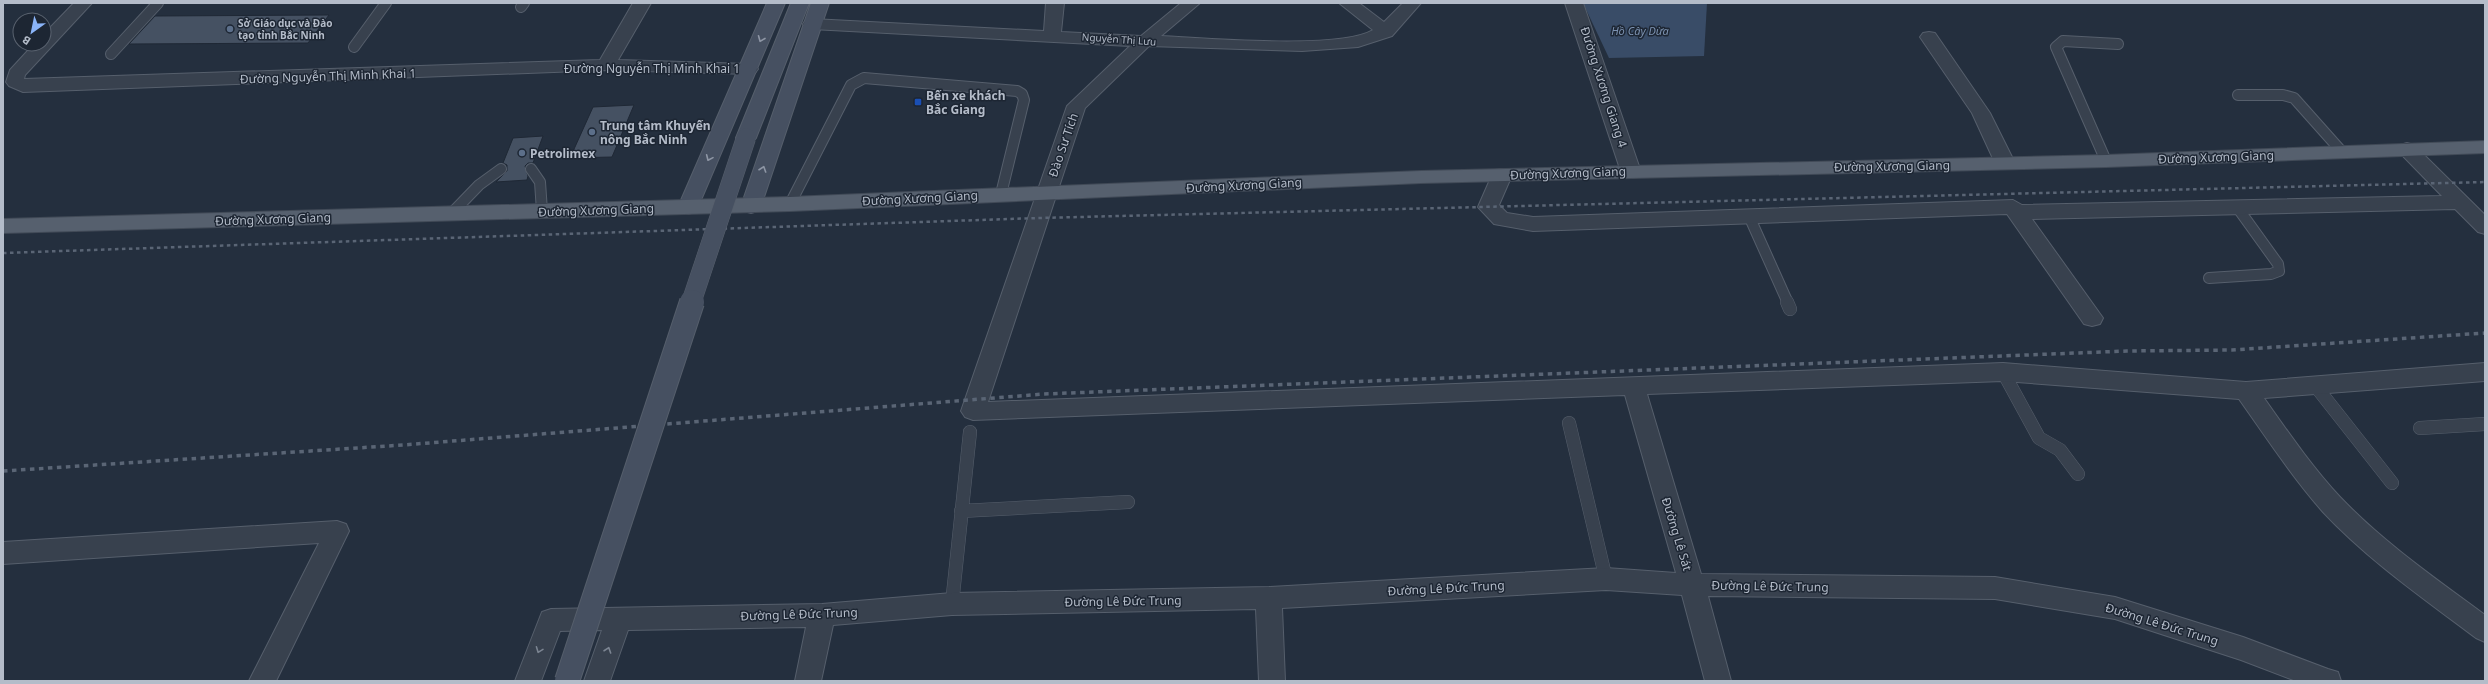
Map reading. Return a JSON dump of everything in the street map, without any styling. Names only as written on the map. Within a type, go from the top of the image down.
[{"type":"main road","points":[[567,681],[746,138],[800,3]]},
{"type":"main road","points":[[751,206],[820,3]]},
{"type":"main road","points":[[688,207],[749,69],[774,4]]},
{"type":"main road","name":"Đường Xương Giang","points":[[3,226],[751,206],[1001,194],[1502,175],[2106,161],[2343,153],[2485,146]]},
{"type":"street","name":"Đường Nguyễn Thị Minh Khai 1","points":[[83,3],[16,74],[15,82],[23,86],[606,66],[749,69]]},
{"type":"street","points":[[606,66],[642,3]]},
{"type":"street","points":[[1052,35],[1055,3]]},
{"type":"street","name":"Đào Sư Tích","points":[[1191,3],[1145,41],[1076,106],[973,411],[1634,387]]},
{"type":"street","points":[[1348,3],[1386,32]]},
{"type":"street","name":"Nguyễn Thị Lưu","points":[[812,24],[1052,35],[1145,41],[1314,45],[1360,42],[1386,32],[1412,3]]},
{"type":"street","name":"Đường Xương Giang 4","points":[[1574,3],[1631,172]]},
{"type":"street","points":[[1929,37],[1980,113],[2005,163]]},
{"type":"street","points":[[2407,149],[2485,227]]},
{"type":"street","points":[[1502,175],[1488,207],[1501,219],[1533,224],[2009,206],[2018,212],[2092,318]]},
{"type":"street","points":[[2018,212],[2460,202]]},
{"type":"street","points":[[1634,387],[2003,372],[2246,391],[2314,384],[2485,372]]},
{"type":"street","name":"Đường Lê Sát","points":[[1634,387],[1692,585],[1718,681]]},
{"type":"street","points":[[2246,391],[2309,477],[2344,518],[2386,555],[2485,630]]},
{"type":"street","points":[[3,553],[337,531],[262,681]]},
{"type":"street","name":"Đường Lê Đức Trung","points":[[528,681],[551,620],[822,615],[952,604],[1269,598],[1606,579],[1692,585],[1995,588],[2115,608],[2243,649],[2328,681]]},
{"type":"street","points":[[1269,598],[1272,681]]},
{"type":"street","points":[[808,681],[822,615]]},
{"type":"street","points":[[597,681],[619,619]]},
{"type":"lane","points":[[111,54],[158,3]]},
{"type":"lane","points":[[354,47],[386,3]]},
{"type":"lane","points":[[2106,161],[2056,47],[2058,43],[2064,41],[2118,44]]},
{"type":"lane","points":[[790,204],[851,85],[864,78],[1017,91],[1022,94],[1024,100],[1001,194]]},
{"type":"lane","points":[[2238,95],[2283,95],[2294,98],[2343,153]]},
{"type":"lane","points":[[451,214],[478,185],[501,169]]},
{"type":"lane","points":[[531,169],[538,174],[541,183],[542,211]]},
{"type":"lane","points":[[2209,278],[2271,274],[2280,271],[2278,264],[2237,207]]},
{"type":"lane","points":[[1749,216],[1790,309]]},
{"type":"lane","points":[[2003,372],[2039,438],[2060,450],[2078,474]]},
{"type":"lane","points":[[2314,384],[2392,483]]},
{"type":"lane","points":[[1569,423],[1606,579]]},
{"type":"lane","points":[[2420,428],[2485,424]]},
{"type":"lane","points":[[952,604],[970,432]]},
{"type":"lane","points":[[961,511],[1128,502]]},
{"type":"water","name":"Hồ Cây Dừa","points":[[1583,3],[1707,3],[1704,56],[1609,58]]},
{"type":"building","name":"Sở Giáo dục và Đào tạo tỉnh Bắc Ninh","points":[[329,15],[308,43],[129,44],[155,16]]},
{"type":"building","name":"Trung tâm Khuyến nông Bắc Ninh","points":[[634,105],[612,157],[570,158],[593,107]]},
{"type":"building","name":"Petrolimex","points":[[543,136],[533,163],[528,163],[525,166],[528,176],[527,180],[496,182],[507,171],[507,165],[503,163],[513,138]]},
{"type":"railway","points":[[3,253],[1039,218],[2485,182]]},
{"type":"railway","points":[[3,471],[403,445],[1044,394],[2127,351],[2232,350],[2485,333]]},
{"type":"place","name":"Sở Giáo dục và Đào tạo tỉnh Bắc Ninh","points":[[230,29]]},
{"type":"place","name":"Bến xe khách Bắc Giang","points":[[918,102]]},
{"type":"place","name":"Trung tâm Khuyến nông Bắc Ninh","points":[[592,132]]},
{"type":"place","name":"Petrolimex","points":[[522,153]]}]
